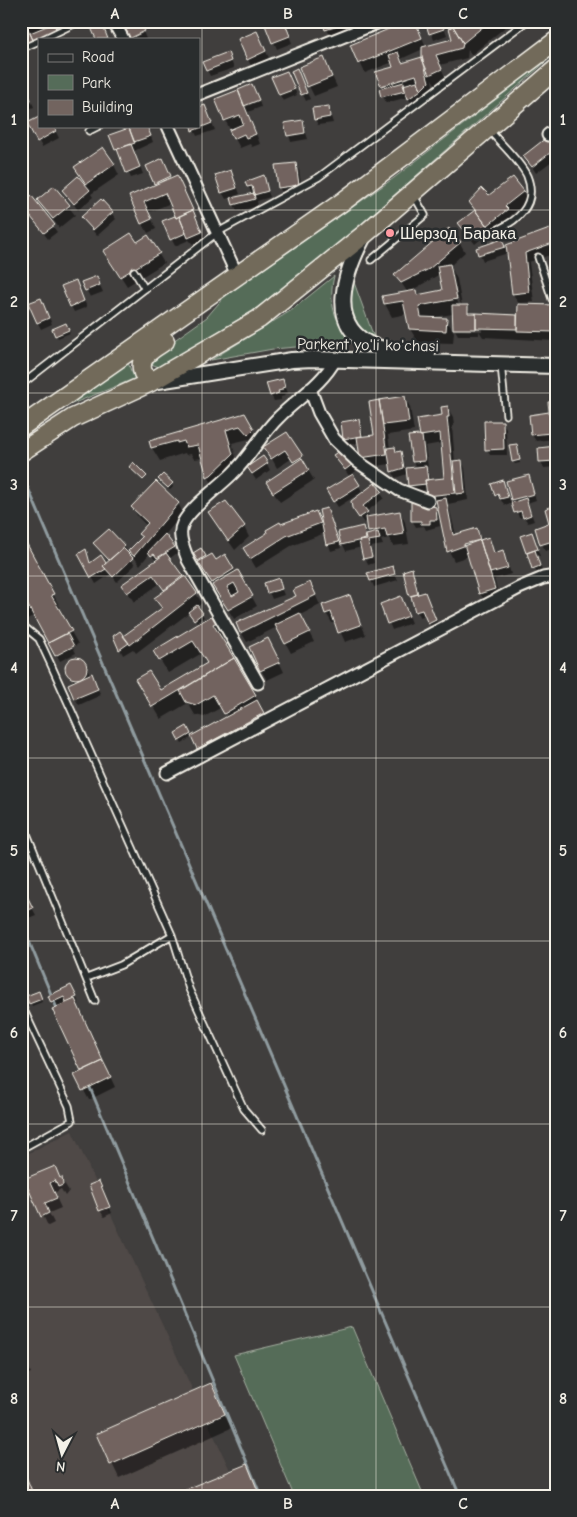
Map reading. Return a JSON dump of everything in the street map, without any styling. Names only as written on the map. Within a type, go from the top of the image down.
[{"type":"highway","points":[[22,426],[345,200],[556,41]]},
{"type":"highway","points":[[21,452],[73,418],[151,382],[259,319],[366,232],[556,69]]},
{"type":"highway","points":[[151,382],[142,369],[144,357],[194,320],[237,275]]},
{"type":"street","points":[[113,21],[122,38]]},
{"type":"street","points":[[200,94],[367,24],[382,21]]},
{"type":"street","points":[[169,128],[237,275]]},
{"type":"street","name":"Parkent yo'li ko'chasi","points":[[366,232],[349,268],[343,287],[343,306],[350,325],[364,340],[373,346],[388,350],[433,354],[556,358]]},
{"type":"street","name":"Parkent yo'li ko'chasi","points":[[151,382],[292,360],[556,366]]},
{"type":"street","points":[[258,683],[188,560],[182,545],[180,532],[184,522],[192,512],[241,465],[278,418],[328,373],[335,360]]},
{"type":"street","points":[[310,389],[319,413],[334,439],[358,462],[399,490],[428,501]]},
{"type":"street","points":[[167,773],[519,588],[543,578],[556,576]]},
{"type":"lane","points":[[45,38],[80,21]]},
{"type":"lane","points":[[21,385],[218,232],[319,177],[527,21]]},
{"type":"lane","points":[[21,49],[38,41]]},
{"type":"lane","points":[[487,127],[526,175],[530,190],[528,206],[517,220],[490,233]]},
{"type":"lane","points":[[89,131],[94,128]]},
{"type":"lane","points":[[371,260],[425,215],[412,192]]},
{"type":"lane","points":[[538,256],[552,299],[556,300]]},
{"type":"lane","points":[[134,271],[145,289]]},
{"type":"lane","points":[[501,364],[506,415]]},
{"type":"lane","points":[[21,624],[39,639],[172,934],[189,989],[244,1109],[262,1130]]},
{"type":"lane","points":[[21,819],[95,1001]]},
{"type":"lane","points":[[87,978],[121,965],[172,934]]},
{"type":"lane","points":[[21,1004],[69,1106],[72,1121],[21,1149]]},
{"type":"shaded area","points":[[72,1131],[242,1496],[21,1496],[21,1157]]},
{"type":"green space","points":[[556,53],[308,271],[254,310],[159,367],[151,364],[152,356],[207,317],[224,297],[394,178]]},
{"type":"green space","points":[[334,276],[332,303],[334,311],[341,327],[353,342],[273,349],[211,360],[292,310]]},
{"type":"green space","points":[[352,277],[375,340],[359,327],[352,313],[350,297]]},
{"type":"green space","points":[[128,362],[136,378],[67,406]]},
{"type":"green space","points":[[352,1327],[424,1496],[294,1496],[234,1355]]},
{"type":"building","points":[[53,21],[71,21],[56,28]]},
{"type":"building","points":[[101,21],[108,38],[96,38],[89,23]]},
{"type":"building","points":[[120,21],[140,21],[145,31],[128,38]]},
{"type":"building","points":[[274,21],[284,21],[290,36],[272,43],[265,25]]},
{"type":"building","points":[[322,21],[344,21],[345,24],[325,30]]},
{"type":"building","points":[[408,21],[415,21],[422,38],[358,64],[350,45]]},
{"type":"building","points":[[425,21],[442,21],[444,29],[429,34]]},
{"type":"building","points":[[446,21],[490,21],[463,43],[453,26],[449,28]]},
{"type":"building","points":[[54,23],[56,29],[33,40],[30,33]]},
{"type":"building","points":[[453,26],[463,43],[462,48],[436,55],[442,69],[429,75],[422,59],[422,47],[452,39],[449,28]]},
{"type":"building","points":[[28,29],[33,40],[23,44],[21,37],[28,34],[26,30]]},
{"type":"building","points":[[257,31],[266,51],[247,60],[238,39]]},
{"type":"building","points":[[228,52],[231,61],[206,71],[202,62]]},
{"type":"building","points":[[398,52],[402,63],[422,57],[429,82],[421,90],[416,75],[381,86],[375,72],[393,67],[389,55]]},
{"type":"building","points":[[324,57],[332,77],[307,87],[299,67]]},
{"type":"building","points":[[297,68],[307,93],[301,95],[291,71]]},
{"type":"building","points":[[287,71],[295,89],[279,95],[271,77]]},
{"type":"building","points":[[417,81],[421,90],[408,99],[403,85]]},
{"type":"building","points":[[404,82],[405,91],[381,97],[379,89]]},
{"type":"building","points":[[252,84],[259,100],[244,106],[238,90]]},
{"type":"building","points":[[25,86],[31,100],[21,104],[21,88]]},
{"type":"building","points":[[238,90],[256,134],[246,138],[244,134],[233,139],[229,130],[243,124],[240,115],[224,121],[215,99]]},
{"type":"building","points":[[205,105],[212,123],[200,128],[200,107]]},
{"type":"building","points":[[329,106],[330,117],[314,120],[312,108]]},
{"type":"building","points":[[38,118],[38,128],[55,128],[56,131],[37,142],[27,123]]},
{"type":"building","points":[[303,120],[305,133],[287,136],[284,123]]},
{"type":"building","points":[[129,128],[148,128],[151,136],[134,142]]},
{"type":"building","points":[[129,128],[135,143],[115,150],[109,135]]},
{"type":"building","points":[[546,138],[555,149],[532,167],[523,156]]},
{"type":"building","points":[[131,144],[140,167],[126,173],[117,149]]},
{"type":"building","points":[[103,147],[115,164],[86,184],[74,167]]},
{"type":"building","points":[[163,158],[171,176],[154,184],[146,166]]},
{"type":"building","points":[[296,163],[299,185],[278,188],[275,165]]},
{"type":"building","points":[[231,170],[237,188],[221,193],[215,175]]},
{"type":"building","points":[[177,175],[193,210],[176,218],[165,193],[144,202],[152,219],[141,224],[129,196]]},
{"type":"building","points":[[264,175],[268,191],[254,195],[252,186],[247,187],[245,182]]},
{"type":"building","points":[[78,176],[90,190],[74,204],[62,190]]},
{"type":"building","points":[[513,177],[524,191],[505,206],[508,209],[487,226],[469,202],[482,188],[489,195]]},
{"type":"building","points":[[54,186],[70,205],[53,219],[37,200]]},
{"type":"building","points":[[254,193],[255,199],[233,205],[231,198]]},
{"type":"building","points":[[31,195],[55,225],[44,233],[21,205]]},
{"type":"building","points":[[101,199],[113,212],[93,230],[81,217]]},
{"type":"building","points":[[193,210],[202,232],[188,238],[179,216]]},
{"type":"building","points":[[475,210],[487,226],[471,239],[458,223]]},
{"type":"building","points":[[175,216],[176,218],[179,216],[186,233],[170,240],[162,221]]},
{"type":"building","points":[[555,227],[556,242],[525,253],[529,292],[512,294],[506,245]]},
{"type":"building","points":[[449,228],[461,242],[429,269],[401,283],[394,275]]},
{"type":"building","points":[[131,233],[137,242],[148,235],[160,253],[120,277],[103,251]]},
{"type":"building","points":[[502,239],[505,247],[478,255],[476,248]]},
{"type":"building","points":[[450,264],[457,299],[419,306],[421,317],[447,318],[446,331],[409,329],[403,301],[384,304],[382,296],[416,290],[417,295],[442,290],[437,266]]},
{"type":"building","points":[[97,276],[100,285],[85,291],[81,282]]},
{"type":"building","points":[[76,280],[84,301],[70,307],[61,286]]},
{"type":"building","points":[[41,298],[49,318],[37,323],[28,303]]},
{"type":"building","points":[[518,304],[556,305],[556,332],[517,331]]},
{"type":"building","points":[[452,305],[468,305],[468,313],[476,313],[476,329],[453,329]]},
{"type":"building","points":[[476,313],[517,315],[517,329],[476,328]]},
{"type":"building","points":[[66,323],[69,330],[55,336],[52,329]]},
{"type":"building","points":[[283,379],[285,387],[278,391],[279,393],[270,396],[266,383]]},
{"type":"building","points":[[405,396],[409,422],[383,425],[379,400]]},
{"type":"building","points":[[379,400],[387,454],[360,458],[357,437],[374,435],[369,402]]},
{"type":"building","points":[[556,401],[556,437],[552,437],[548,402]]},
{"type":"building","points":[[448,406],[449,417],[447,417],[455,493],[427,496],[425,480],[444,478],[440,433],[420,436],[417,419],[442,415],[441,407]]},
{"type":"building","points":[[549,412],[551,433],[531,435],[529,415]]},
{"type":"building","points":[[245,413],[254,429],[248,435],[240,426],[226,430],[233,454],[207,477],[198,445],[186,447],[184,441],[177,443],[177,441],[151,448],[149,441]]},
{"type":"building","points":[[359,419],[362,436],[343,439],[341,422]]},
{"type":"building","points":[[484,421],[503,421],[504,449],[485,450]]},
{"type":"building","points":[[287,432],[303,456],[293,462],[285,450],[271,459],[263,447]]},
{"type":"building","points":[[408,436],[422,436],[425,461],[412,462]]},
{"type":"building","points":[[517,444],[520,460],[512,462],[509,445]]},
{"type":"building","points":[[556,446],[556,461],[539,462],[538,448]]},
{"type":"building","points":[[395,447],[396,452],[401,451],[404,468],[391,472],[387,448]]},
{"type":"building","points":[[342,449],[353,464],[345,470],[333,455]]},
{"type":"building","points":[[263,456],[268,463],[252,474],[247,467]]},
{"type":"building","points":[[302,458],[309,470],[273,493],[266,482]]},
{"type":"building","points":[[462,460],[465,493],[456,494],[453,461]]},
{"type":"building","points":[[133,462],[147,476],[143,480],[129,467]]},
{"type":"building","points":[[426,466],[428,480],[425,480],[426,484],[408,486],[406,468]]},
{"type":"building","points":[[163,474],[173,483],[168,488],[158,479]]},
{"type":"building","points":[[353,474],[360,485],[333,502],[326,490]]},
{"type":"building","points":[[529,475],[534,494],[511,500],[506,481]]},
{"type":"building","points":[[503,480],[508,497],[500,499],[498,494],[495,496],[491,484]]},
{"type":"building","points":[[156,481],[179,503],[134,556],[128,551],[142,537],[138,534],[148,523],[131,507]]},
{"type":"building","points":[[375,483],[382,491],[363,506],[368,512],[359,518],[352,508],[351,501]]},
{"type":"building","points":[[446,498],[453,535],[477,528],[480,540],[447,552],[436,500]]},
{"type":"building","points":[[526,498],[531,515],[523,518],[521,511],[514,513],[511,503]]},
{"type":"building","points":[[226,501],[245,526],[228,541],[208,512]]},
{"type":"building","points":[[411,501],[436,507],[437,520],[430,520],[430,524],[421,524],[421,521],[411,521]]},
{"type":"building","points":[[554,505],[556,521],[549,523],[545,509]]},
{"type":"building","points":[[327,508],[339,542],[326,545],[319,510]]},
{"type":"building","points":[[316,511],[321,523],[286,536],[250,559],[243,548],[267,533],[266,530],[280,522],[281,524]]},
{"type":"building","points":[[400,511],[404,534],[387,537],[385,529],[368,532],[366,517]]},
{"type":"building","points":[[554,521],[556,540],[540,545],[535,528]]},
{"type":"building","points":[[363,526],[366,539],[341,545],[338,532]]},
{"type":"building","points":[[109,529],[125,546],[109,560],[93,543]]},
{"type":"building","points":[[378,532],[380,539],[368,541],[372,557],[363,559],[359,541],[367,540],[366,535]]},
{"type":"building","points":[[532,532],[538,549],[526,553],[520,536]]},
{"type":"building","points":[[21,533],[54,594],[51,595],[72,631],[48,643],[26,602],[21,605]]},
{"type":"building","points":[[165,534],[175,547],[157,558],[154,554],[151,556],[148,552]]},
{"type":"building","points":[[489,537],[494,553],[503,550],[508,568],[490,573],[480,540]]},
{"type":"building","points":[[480,540],[495,589],[479,594],[464,544]]},
{"type":"building","points":[[123,548],[133,558],[113,577],[103,566]]},
{"type":"building","points":[[201,548],[206,556],[198,561],[193,553]]},
{"type":"building","points":[[86,549],[90,563],[101,555],[106,563],[103,566],[106,569],[91,578],[78,554]]},
{"type":"building","points":[[535,550],[540,566],[532,569],[527,553]]},
{"type":"building","points":[[166,553],[183,576],[164,590],[153,575],[127,593],[121,585]]},
{"type":"building","points":[[212,554],[216,560],[225,554],[234,569],[212,583],[198,562]]},
{"type":"building","points":[[393,566],[395,574],[370,581],[367,573]]},
{"type":"building","points":[[412,568],[418,594],[409,596],[403,571]]},
{"type":"building","points":[[238,570],[253,596],[228,610],[212,585]],"holes":[[[234,583],[239,592],[232,596],[227,587]]]},
{"type":"building","points":[[185,576],[197,593],[130,645],[123,636],[162,608],[154,598]]},
{"type":"building","points":[[279,578],[282,589],[267,593],[264,583]]},
{"type":"building","points":[[310,582],[316,595],[240,633],[236,623],[296,596],[293,590]]},
{"type":"building","points":[[425,592],[436,620],[428,624],[422,610],[415,612],[411,596]]},
{"type":"building","points":[[350,595],[361,625],[338,633],[331,612],[325,614],[322,605]]},
{"type":"building","points":[[401,596],[409,616],[387,624],[380,604]]},
{"type":"building","points":[[197,605],[203,613],[194,620],[188,612]]},
{"type":"building","points":[[300,613],[310,632],[285,644],[275,625]]},
{"type":"building","points":[[213,615],[217,622],[213,624],[234,658],[152,707],[135,679],[149,671],[161,690],[207,663],[193,641],[159,661],[153,651]]},
{"type":"building","points":[[120,631],[129,643],[119,650],[113,636]]},
{"type":"building","points":[[67,633],[74,646],[55,656],[48,643]]},
{"type":"building","points":[[268,638],[280,662],[260,671],[249,647]]},
{"type":"building","points":[[76,657],[84,660],[87,668],[84,676],[76,679],[68,676],[65,668],[68,660]]},
{"type":"building","points":[[234,658],[256,695],[224,714],[213,695],[196,705],[186,702],[180,691]]},
{"type":"building","points":[[92,673],[98,689],[74,699],[68,684]]},
{"type":"building","points":[[257,700],[264,713],[197,749],[191,736]]},
{"type":"building","points":[[187,726],[191,734],[179,741],[175,733]]},
{"type":"building","points":[[27,896],[33,908],[21,914],[21,899]]},
{"type":"building","points":[[71,985],[77,997],[66,1002],[64,997],[51,1003],[48,996]]},
{"type":"building","points":[[39,991],[42,999],[29,1004],[26,996]]},
{"type":"building","points":[[75,999],[103,1061],[81,1071],[52,1009]]},
{"type":"building","points":[[103,1061],[111,1077],[82,1091],[74,1075]]},
{"type":"building","points":[[55,1166],[60,1178],[62,1177],[63,1185],[58,1187],[55,1180],[50,1183],[57,1198],[45,1203],[49,1213],[41,1217],[24,1179]]},
{"type":"building","points":[[99,1181],[110,1207],[99,1211],[89,1185]]},
{"type":"building","points":[[211,1383],[225,1414],[110,1465],[96,1434]]},
{"type":"building","points":[[247,1464],[260,1496],[169,1496]]},
{"type":"building","points":[[25,1474],[34,1496],[21,1496],[21,1475]]},
{"type":"waterway","points":[[28,488],[460,1496]]},
{"type":"waterway","points":[[21,922],[58,1011]]},
{"type":"waterway","points":[[88,1083],[261,1496]]},
{"type":"place","name":"Шерзод Барака","points":[[390,233]]}]
